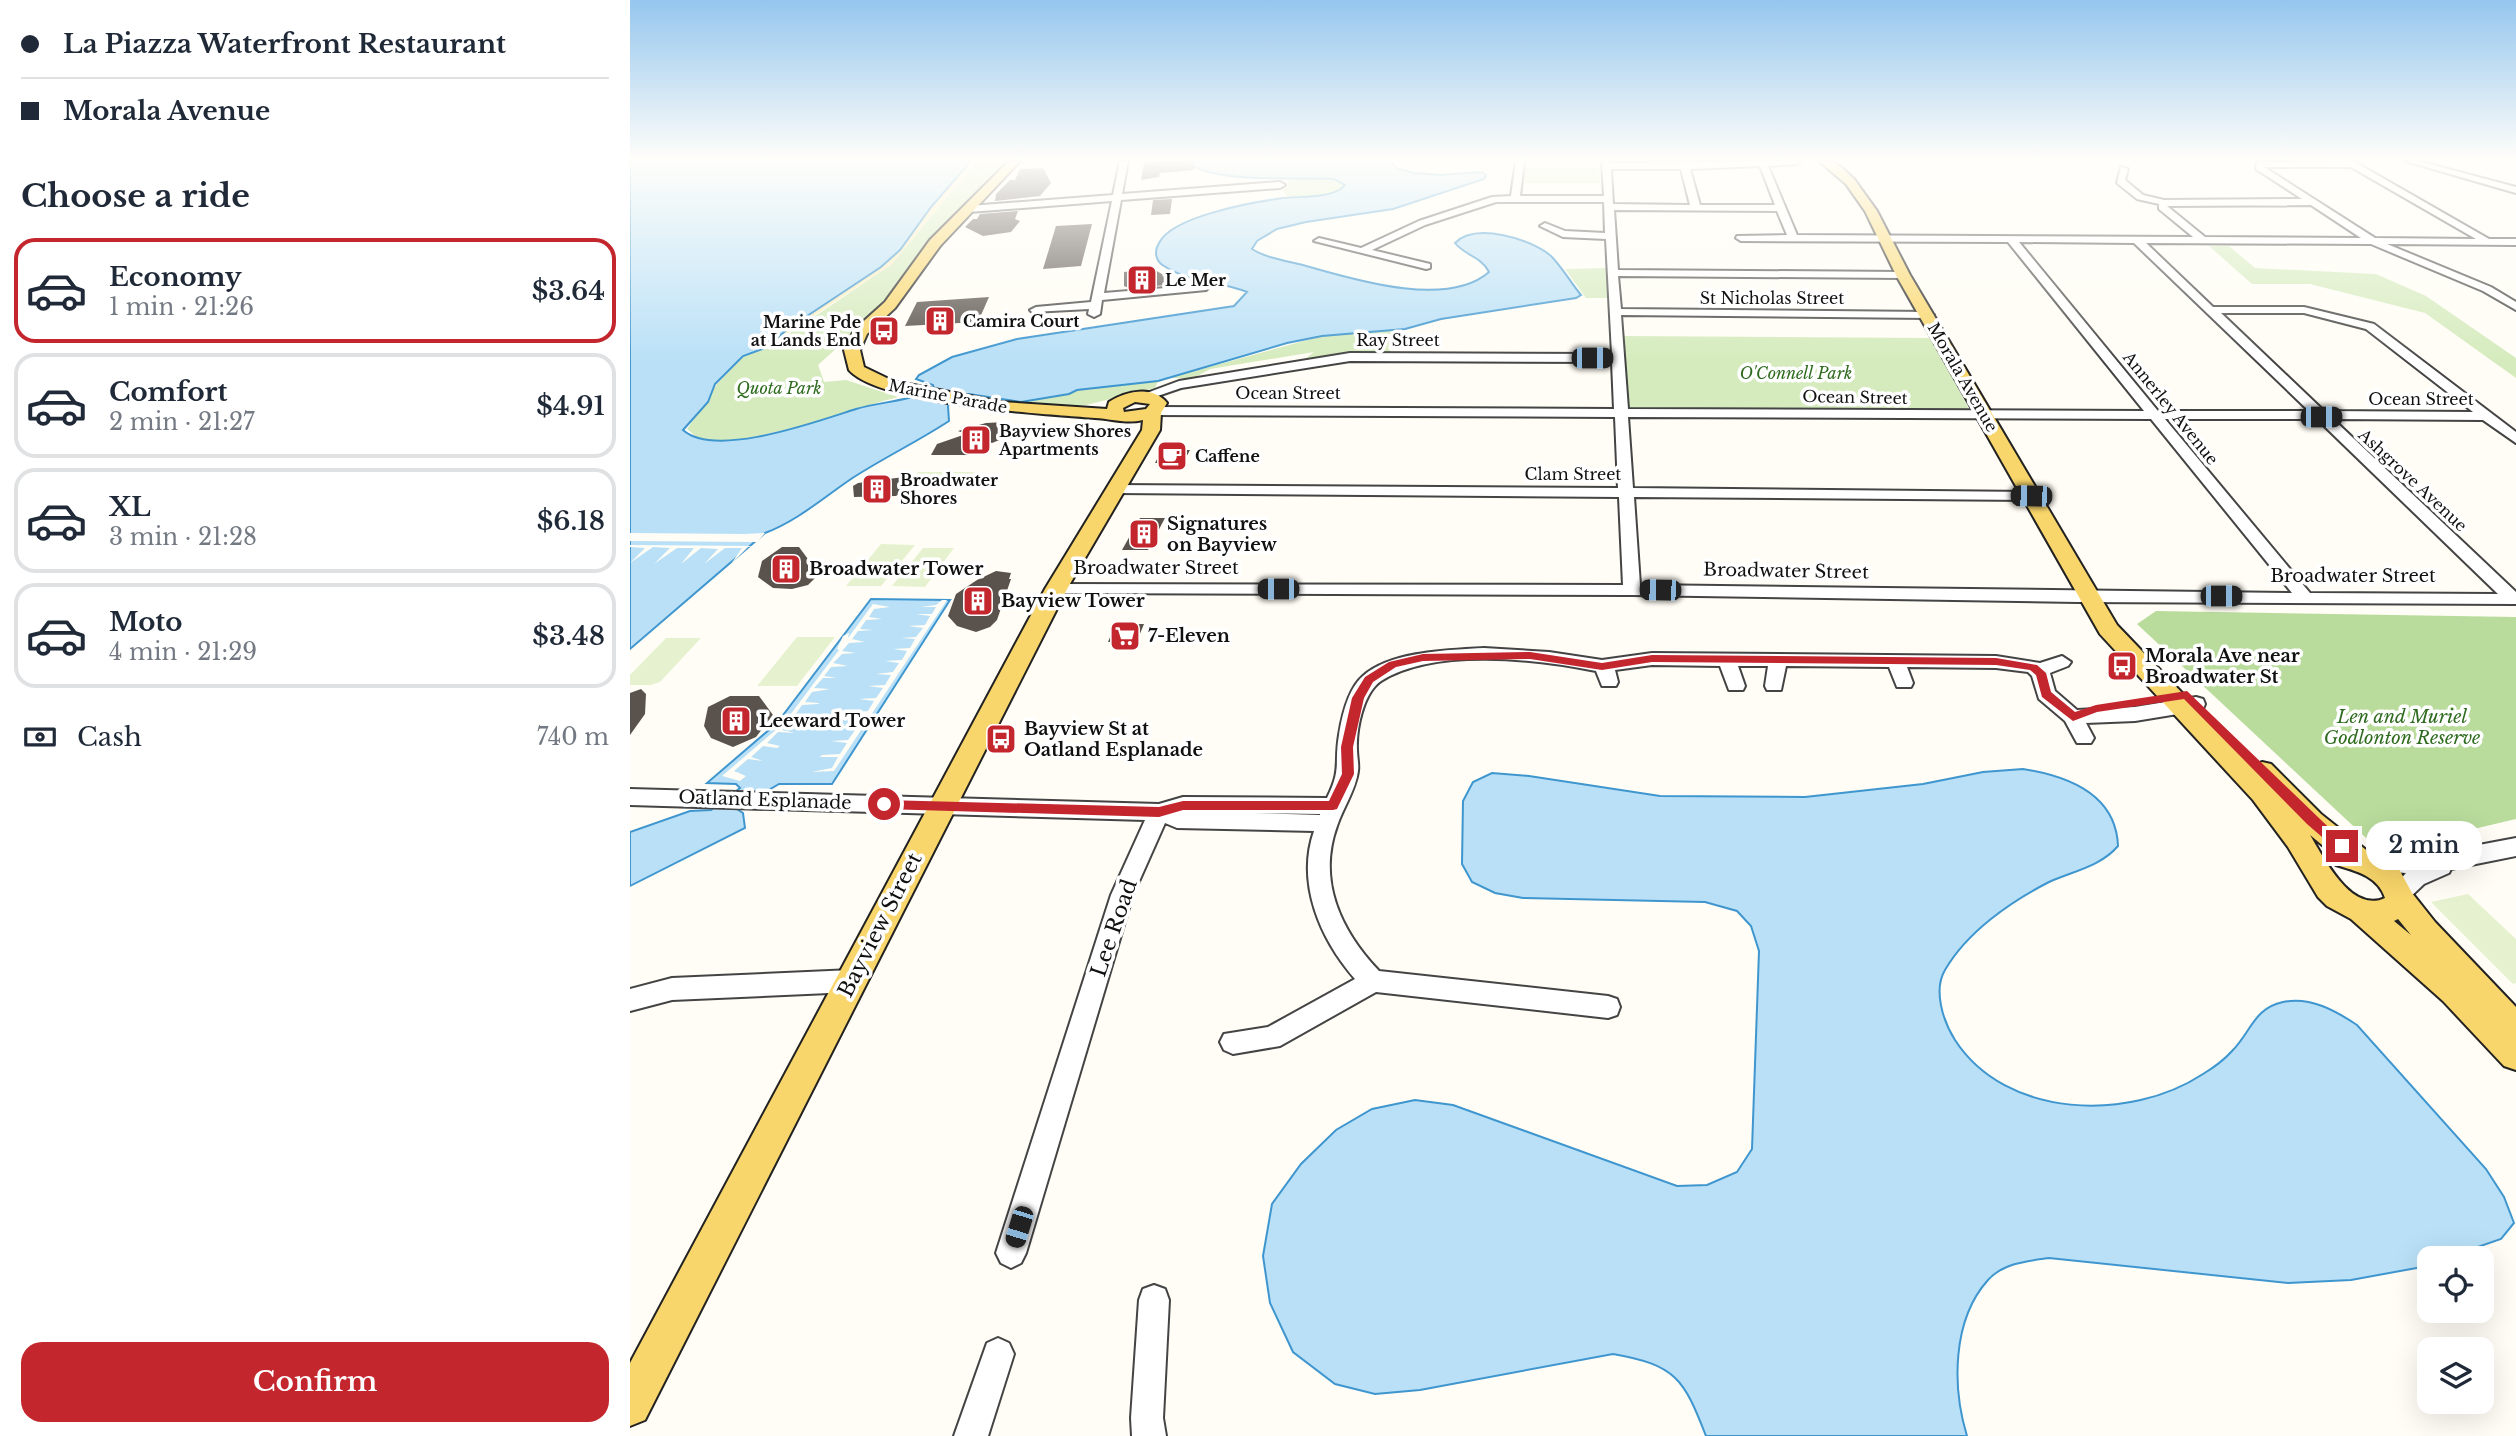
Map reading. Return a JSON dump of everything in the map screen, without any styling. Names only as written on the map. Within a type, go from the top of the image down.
[{"type":"main road","name":"Marine Parade","points":[[950,228],[935,243],[890,305],[855,341],[852,356],[857,370],[876,381],[961,401],[1001,407],[1121,411],[1141,417],[1153,409]]},
{"type":"main road","name":"Morala Avenue","points":[[1879,228],[1903,275],[2096,613],[2108,629],[2311,821],[2389,877],[2399,896]]},
{"type":"main road","name":"Bayview Street","points":[[630,1405],[989,722],[1056,589],[1138,450],[1153,409]]},
{"type":"main road","points":[[1121,411],[1135,432],[1138,450]]},
{"type":"main road","name":"Morala Avenue","points":[[2184,701],[2262,793],[2320,872],[2325,884],[2337,898],[2360,910]]},
{"type":"main road","points":[[2320,872],[2324,861],[2331,858],[2365,862]]},
{"type":"main road","points":[[2360,910],[2372,913],[2391,911],[2397,906],[2399,896]]},
{"type":"main road","points":[[2399,896],[2438,946],[2516,1029]]},
{"type":"main road","points":[[2360,910],[2390,932],[2454,991],[2516,1055]]},
{"type":"street","points":[[1096,305],[1110,228]]},
{"type":"street","points":[[1364,250],[1411,228]]},
{"type":"street","points":[[1550,228],[1563,234],[1612,236]]},
{"type":"street","points":[[1611,228],[1632,590]]},
{"type":"street","points":[[1789,228],[1793,238]]},
{"type":"street","points":[[2187,228],[2202,240]]},
{"type":"street","points":[[2352,228],[2372,241],[2497,294],[2516,307]]},
{"type":"street","points":[[2464,228],[2486,241]]},
{"type":"street","points":[[1741,238],[2516,242]]},
{"type":"street","name":"Ashgrove Avenue","points":[[2138,240],[2515,599]]},
{"type":"street","points":[[1319,241],[1426,266]]},
{"type":"street","name":"Annerley Avenue","points":[[2012,241],[2304,597]]},
{"type":"street","points":[[1614,272],[1903,275]]},
{"type":"street","points":[[1036,310],[1096,305],[1202,288]]},
{"type":"street","points":[[2497,294],[2516,294]]},
{"type":"street","points":[[2210,310],[2304,310],[2370,326],[2516,439]]},
{"type":"street","name":"St Nicholas Street","points":[[1616,312],[1928,315]]},
{"type":"street","name":"Ray Street","points":[[1153,409],[1179,385],[1350,357],[1619,358]]},
{"type":"street","name":"Ocean Street","points":[[1153,409],[2156,417],[2488,416]]},
{"type":"street","name":"Ocean Street","points":[[1153,409],[1161,420],[1184,412],[1221,410]]},
{"type":"street","name":"Clam Street","points":[[1115,489],[2031,496]]},
{"type":"street","name":"Broadwater Street","points":[[1056,589],[1632,590],[2089,597],[2515,599]]},
{"type":"street","points":[[1373,981],[1350,955],[1323,906],[1318,878],[1319,850],[1330,814],[1348,774],[1347,747],[1358,698],[1369,680],[1393,664],[1423,658],[1530,656],[1606,674],[1652,659],[1996,662],[2033,667],[2038,671],[2045,684],[2046,694],[2073,717],[2084,738]]},
{"type":"street","points":[[1727,661],[1736,686]]},
{"type":"street","points":[[1774,686],[1778,661]]},
{"type":"street","points":[[1896,661],[1903,683]]},
{"type":"street","points":[[2038,671],[2062,662]]},
{"type":"street","points":[[2073,717],[2115,716],[2184,701]]},
{"type":"street","name":"Oatland Esplanade","points":[[630,797],[942,807]]},
{"type":"street","points":[[942,807],[1159,812],[1177,820],[1330,814]]},
{"type":"street","name":"Lee Road","points":[[1011,1253],[1122,895],[1159,812]]},
{"type":"street","points":[[2365,862],[2399,866],[2451,862],[2516,847]]},
{"type":"street","points":[[2399,896],[2416,878],[2451,862]]},
{"type":"street","points":[[630,1000],[672,989],[852,981]]},
{"type":"street","points":[[1233,1042],[1271,1038],[1373,981],[1608,1007]]},
{"type":"street","points":[[1149,1436],[1147,1418],[1154,1300]]},
{"type":"street","points":[[971,1436],[998,1354]]},
{"type":"green space","name":"Quota Park","points":[[922,228],[951,228],[892,298],[818,365],[824,382],[846,380],[898,397],[797,427],[740,439],[700,439],[687,429],[717,384],[743,356],[768,348],[892,264]]},
{"type":"green space","points":[[2209,246],[2229,246],[2255,268],[2376,274],[2426,296],[2516,358],[2516,378],[2425,313],[2310,284],[2252,284]]},
{"type":"green space","points":[[1607,268],[1609,298],[1586,298],[1565,269]]},
{"type":"green space","points":[[1391,330],[1388,349],[1392,352],[1305,359],[1314,352],[1210,369],[1194,378],[1169,378],[1322,336]]},
{"type":"green space","name":"O'Connell Park","points":[[1622,336],[1931,338],[1970,411],[1624,408]]},
{"type":"green space","points":[[1158,381],[1155,388],[1086,405],[1021,404],[1077,390]]},
{"type":"green space","points":[[918,472],[974,472],[963,485],[906,485]]},
{"type":"green space","points":[[881,544],[915,545],[881,586],[846,586]]},
{"type":"green space","points":[[923,548],[954,548],[925,587],[892,586]]},
{"type":"green space","name":"Len and Muriel Godlonton Reserve","points":[[2156,611],[2516,617],[2516,819],[2380,851],[2137,624]]},
{"type":"green space","points":[[797,637],[835,637],[797,686],[757,686]]},
{"type":"green space","points":[[666,638],[701,638],[660,682],[630,685],[630,675]]},
{"type":"green space","points":[[2468,894],[2516,939],[2516,983],[2513,984],[2431,902]]},
{"type":"sand","points":[[916,228],[922,228],[892,264],[765,348],[789,328],[881,267],[900,250]]},
{"type":"water","points":[[630,228],[916,228],[900,250],[881,267],[789,328],[765,348],[743,356],[715,384],[708,402],[683,430],[698,438],[718,441],[793,429],[856,409],[925,393],[934,388],[933,385],[916,379],[919,375],[952,357],[1017,339],[1234,306],[1247,292],[1183,275],[1161,264],[1157,259],[1156,249],[1159,243],[1175,228],[1281,228],[1257,241],[1252,249],[1277,259],[1372,283],[1425,290],[1471,283],[1489,272],[1482,263],[1455,243],[1476,234],[1503,235],[1531,244],[1551,256],[1581,295],[1576,298],[1441,319],[1405,329],[1322,336],[1287,343],[1158,381],[1077,390],[1069,394],[1021,402],[969,394],[948,406],[949,421],[863,471],[799,516],[765,533],[630,649]]},
{"type":"water","points":[[871,599],[950,600],[832,784],[779,784],[737,809],[743,813],[745,828],[630,886],[630,832],[690,811],[711,810],[740,788],[736,784],[707,783],[777,723]]},
{"type":"water","points":[[2023,769],[2040,772],[2087,791],[2109,813],[2118,846],[2095,864],[2049,882],[1991,919],[1965,943],[1945,970],[1940,987],[1943,1015],[1955,1040],[1977,1066],[2005,1085],[2037,1098],[2071,1105],[2106,1105],[2141,1100],[2173,1090],[2226,1058],[2259,1015],[2273,1005],[2293,1001],[2313,1003],[2357,1025],[2486,1169],[2504,1197],[2514,1223],[2501,1239],[2481,1246],[2417,1246],[2417,1268],[2351,1280],[2288,1283],[2049,1258],[2008,1266],[1994,1274],[1976,1296],[1967,1314],[1962,1334],[1958,1355],[1959,1397],[1967,1436],[1706,1436],[1691,1401],[1675,1378],[1651,1363],[1613,1354],[1420,1390],[1375,1394],[1335,1384],[1293,1352],[1270,1303],[1263,1256],[1272,1204],[1301,1164],[1336,1130],[1372,1109],[1415,1100],[1453,1105],[1677,1186],[1707,1185],[1737,1172],[1752,1149],[1759,951],[1751,926],[1737,911],[1705,902],[1523,898],[1495,893],[1472,882],[1462,864],[1463,801],[1473,782],[1492,773],[1660,796],[1805,797],[1923,784],[1983,772]]},
{"type":"pier","points":[[630,533],[765,533],[757,542],[630,541]]},
{"type":"pier","points":[[630,545],[753,546],[748,547],[731,564],[742,548],[725,548],[704,564],[718,549],[701,548],[681,564],[694,548],[677,548],[654,564],[670,548],[653,547],[630,563],[645,548]]},
{"type":"pier","points":[[947,600],[834,771],[811,772],[832,768],[838,757],[820,757],[840,754],[847,743],[831,741],[848,740],[856,729],[839,728],[840,726],[859,725],[865,714],[849,714],[868,711],[874,701],[859,699],[876,698],[883,688],[868,686],[885,685],[891,675],[876,674],[893,672],[899,663],[885,661],[902,660],[907,651],[893,649],[910,648],[915,639],[901,638],[916,637],[923,628],[908,626],[925,625],[930,616],[916,614],[932,614],[936,607],[921,607],[936,605]]},
{"type":"pier","points":[[873,604],[890,607],[874,609],[869,617],[882,619],[866,620],[860,629],[873,630],[858,631],[852,639],[865,642],[849,643],[842,651],[856,653],[842,654],[833,663],[848,666],[831,667],[824,676],[837,678],[823,678],[814,688],[830,689],[812,692],[805,702],[819,703],[802,705],[795,715],[809,718],[792,719],[782,730],[795,733],[778,732],[767,743],[780,746],[763,746],[751,757],[763,761],[748,759],[734,771],[746,776],[740,781],[722,776],[784,723],[839,650],[837,649],[843,636],[849,633],[848,638]]},
{"type":"building","points":[[967,228],[1014,228],[1011,232],[983,236]]},
{"type":"building","points":[[1055,228],[1091,228],[1081,266],[1043,269]]},
{"type":"building","name":"Le Mer","points":[[1153,269],[1180,284],[1129,288],[1124,286],[1124,272]]},
{"type":"building","points":[[989,297],[978,322],[905,326],[917,302]]},
{"type":"building","name":"Bayview Shores Apartments","points":[[1006,422],[1019,432],[992,443],[981,439],[978,450],[967,455],[931,455],[937,444],[966,434],[958,431],[986,423]]},
{"type":"building","name":"Caffene","points":[[1162,450],[1190,450],[1183,463],[1155,463]]},
{"type":"building","name":"Broadwater Shores","points":[[904,477],[902,492],[896,496],[854,497],[853,486],[858,483]]},
{"type":"building","name":"Signatures on Bayview","points":[[1140,518],[1165,518],[1148,550],[1122,550]]},
{"type":"building","name":"Broadwater Tower","points":[[782,547],[799,547],[819,574],[808,585],[792,589],[773,588],[758,577],[762,561]]},
{"type":"building","name":"Bayview Tower","points":[[996,571],[1011,573],[997,620],[990,627],[976,632],[957,626],[948,616],[956,594]]},
{"type":"building","name":"7-Eleven","points":[[1125,624],[1144,624],[1137,641],[1108,642],[1113,630]]},
{"type":"building","points":[[641,689],[646,694],[645,714],[630,735],[630,693]]},
{"type":"building","name":"Leeward Tower","points":[[730,696],[759,696],[773,715],[756,737],[733,747],[711,738],[704,726],[708,707]]},
{"type":"place","name":"Le Mer","points":[[1142,280]]},
{"type":"place","name":"Camira Court","points":[[940,321]]},
{"type":"place","name":"Marine Pde at Lands End","points":[[884,331]]},
{"type":"place","name":"Bayview Shores Apartments","points":[[976,440]]},
{"type":"place","name":"Caffene","points":[[1172,456]]},
{"type":"place","name":"Broadwater Shores","points":[[877,489]]},
{"type":"place","name":"Signatures on Bayview","points":[[1144,534]]},
{"type":"place","name":"Broadwater Tower","points":[[786,569]]},
{"type":"place","name":"Bayview Tower","points":[[978,601]]},
{"type":"place","name":"7-Eleven","points":[[1125,636]]},
{"type":"place","name":"Morala Ave near Broadwater St","points":[[2122,666]]},
{"type":"place","name":"Leeward Tower","points":[[736,721]]},
{"type":"place","name":"Bayview St at Oatland Esplanade","points":[[1001,739]]},
{"type":"route","points":[[884,804],[1159,812],[1183,805],[1333,806],[1348,774],[1347,747],[1358,698],[1369,680],[1393,664],[1423,658],[1530,656],[1602,666],[1652,659],[1996,662],[2033,667],[2041,673],[2046,694],[2073,717],[2096,708],[2187,695],[2311,821],[2342,846]]}]
